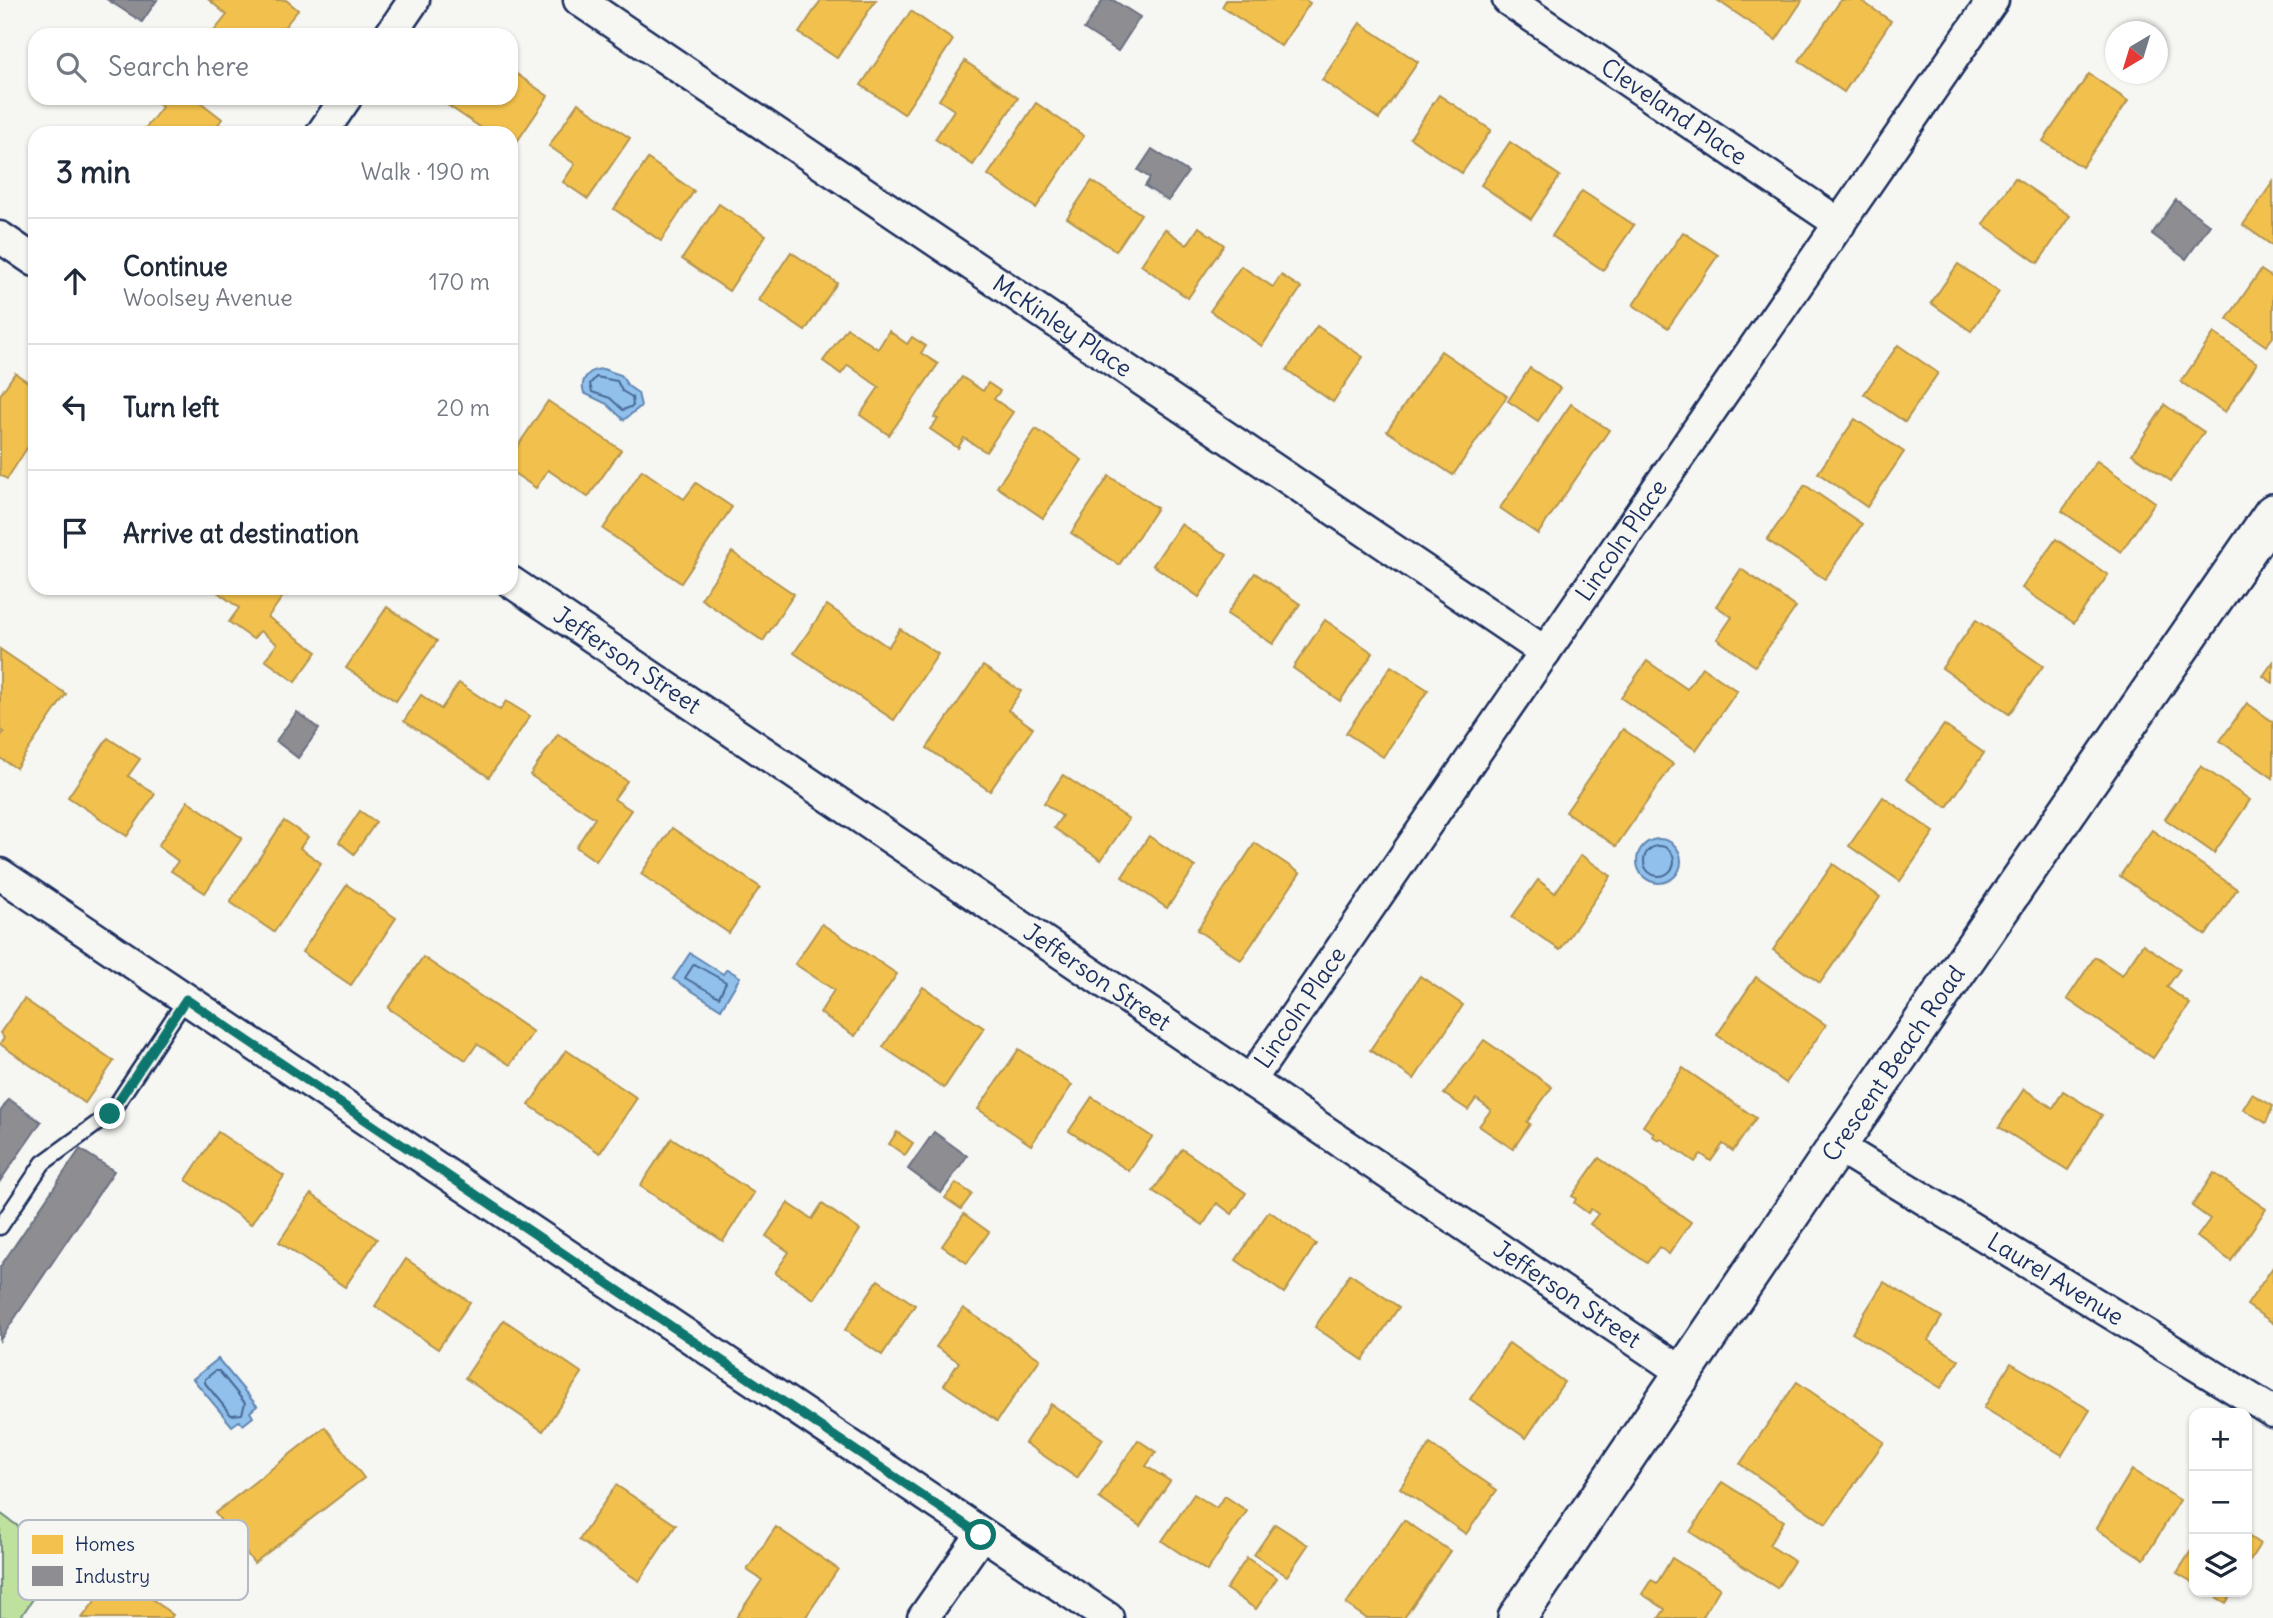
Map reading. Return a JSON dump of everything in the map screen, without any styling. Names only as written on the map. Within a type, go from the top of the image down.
[{"type":"street","points":[[395,28],[414,0]]},
{"type":"street","name":"McKinley Place","points":[[579,0],[1545,652]]},
{"type":"street","name":"Cleveland Place","points":[[1508,0],[1840,224]]},
{"type":"street","name":"Lincoln Place","points":[[1250,1081],[1993,0]]},
{"type":"street","points":[[327,126],[341,105]]},
{"type":"street","points":[[0,237],[28,256]]},
{"type":"street","name":"Crescent Beach Road","points":[[1517,1618],[1682,1372],[2273,513]]},
{"type":"street","name":"Jefferson Street","points":[[518,587],[1682,1372]]},
{"type":"street","points":[[0,874],[1108,1618]]},
{"type":"street","name":"Laurel Avenue","points":[[1837,1146],[2273,1412]]},
{"type":"street","points":[[923,1618],[981,1535]]},
{"type":"lane","points":[[0,1227],[43,1163],[110,1114],[186,999]]},
{"type":"green space","points":[[0,1513],[18,1526],[18,1600],[32,1600],[20,1618],[0,1618]]},
{"type":"water","points":[[603,369],[621,375],[628,386],[638,393],[641,406],[624,420],[607,404],[584,393],[584,379],[594,371]]},
{"type":"water","points":[[1659,839],[1668,840],[1675,845],[1680,852],[1680,870],[1675,877],[1668,882],[1659,883],[1650,882],[1643,877],[1638,870],[1637,861],[1638,852],[1643,845],[1650,840]]},
{"type":"water","points":[[690,953],[723,974],[727,969],[740,977],[721,1009],[673,979]]},
{"type":"water","points":[[218,1359],[257,1406],[250,1412],[253,1417],[243,1425],[239,1421],[232,1426],[193,1379]]},
{"type":"building: Homes","points":[[209,0],[286,0],[298,10],[284,28],[217,28],[227,15]]},
{"type":"building: Homes","points":[[821,0],[876,0],[837,58],[799,33]]},
{"type":"building: Homes","points":[[1226,0],[1305,0],[1310,3],[1281,46],[1222,7]]},
{"type":"building: Homes","points":[[1717,0],[1800,0],[1802,1],[1776,40]]},
{"type":"building: Homes","points":[[1841,0],[1860,0],[1891,21],[1844,92],[1799,61]]},
{"type":"building: Homes","points":[[911,11],[953,40],[904,114],[861,85]]},
{"type":"building: Homes","points":[[1360,23],[1418,62],[1379,119],[1322,80]]},
{"type":"building: Homes","points":[[965,61],[1018,98],[973,165],[935,139],[954,110],[939,100]]},
{"type":"building: Homes","points":[[2089,74],[2128,101],[2082,167],[2043,141]]},
{"type":"building: Homes","points":[[518,75],[548,96],[518,140],[518,126],[479,126],[447,105],[518,105]]},
{"type":"building: Homes","points":[[1439,95],[1491,130],[1462,173],[1410,138]]},
{"type":"building: Homes","points":[[578,103],[630,138],[588,199],[563,182],[575,164],[549,146]]},
{"type":"building: Homes","points":[[1036,103],[1084,136],[1036,208],[988,175]]},
{"type":"building: Homes","points":[[160,105],[204,105],[222,119],[217,126],[147,126],[162,107]]},
{"type":"building: Homes","points":[[1510,142],[1560,176],[1531,219],[1481,185]]},
{"type":"building: Homes","points":[[648,159],[694,191],[661,241],[614,209]]},
{"type":"building: Homes","points":[[2015,178],[2070,216],[2038,263],[1983,224]]},
{"type":"building: Homes","points":[[1092,181],[1141,214],[1116,251],[1067,218]]},
{"type":"building: Homes","points":[[2273,182],[2273,246],[2243,225]]},
{"type":"building: Homes","points":[[1582,191],[1634,225],[1603,270],[1552,236]]},
{"type":"building: Homes","points":[[719,204],[766,235],[729,291],[682,259]]},
{"type":"building: Homes","points":[[1199,227],[1224,245],[1188,298],[1141,265],[1165,229],[1187,245]]},
{"type":"building: Homes","points":[[1683,232],[1718,255],[1668,328],[1633,305]]},
{"type":"building: Homes","points":[[791,252],[837,283],[805,331],[759,300]]},
{"type":"building: Homes","points":[[1958,264],[1999,292],[1971,331],[1931,303]]},
{"type":"building: Homes","points":[[1241,266],[1273,287],[1281,275],[1301,288],[1262,346],[1210,311]]},
{"type":"building: Homes","points":[[2261,270],[2273,278],[2273,337],[2266,346],[2227,319]]},
{"type":"building: Homes","points":[[1317,326],[1363,357],[1333,402],[1287,370]]},
{"type":"building: Homes","points":[[847,328],[878,349],[889,331],[907,344],[912,337],[926,346],[921,353],[938,364],[889,435],[860,415],[879,387],[848,365],[841,374],[823,361]]},
{"type":"building: Homes","points":[[2214,333],[2257,363],[2225,412],[2181,382]]},
{"type":"building: Homes","points":[[1898,345],[1938,373],[1905,422],[1864,394]]},
{"type":"building: Homes","points":[[1441,351],[1507,396],[1453,475],[1387,431]]},
{"type":"building: Homes","points":[[1530,368],[1560,388],[1538,421],[1508,401]]},
{"type":"building: Homes","points":[[15,373],[28,382],[28,449],[7,479],[0,475],[0,395]]},
{"type":"building: Homes","points":[[962,377],[983,391],[988,383],[1000,391],[994,399],[1013,412],[986,452],[964,438],[958,448],[930,429],[938,419],[934,418]]},
{"type":"building: Homes","points":[[548,401],[621,450],[588,497],[548,470],[536,488],[518,476],[518,446]]},
{"type":"building: Homes","points":[[1571,404],[1609,430],[1538,534],[1500,508]]},
{"type":"building: Homes","points":[[2165,405],[2204,432],[2171,481],[2132,454]]},
{"type":"building: Homes","points":[[1855,419],[1904,452],[1867,507],[1818,473]]},
{"type":"building: Homes","points":[[1036,429],[1082,460],[1043,518],[997,487]]},
{"type":"building: Homes","points":[[2097,461],[2155,502],[2121,552],[2062,511]]},
{"type":"building: Homes","points":[[642,470],[684,499],[696,483],[732,507],[681,583],[603,529]]},
{"type":"building: Homes","points":[[1109,476],[1157,508],[1119,565],[1071,533]]},
{"type":"building: Homes","points":[[1805,485],[1862,524],[1825,579],[1767,540]]},
{"type":"building: Homes","points":[[1181,524],[1227,555],[1199,597],[1153,565]]},
{"type":"building: Homes","points":[[2056,539],[2108,575],[2074,623],[2022,588]]},
{"type":"building: Homes","points":[[732,552],[794,594],[763,641],[701,599]]},
{"type":"building: Homes","points":[[1741,569],[1796,607],[1755,666],[1717,639],[1732,617],[1716,606]]},
{"type":"building: Homes","points":[[1255,573],[1300,604],[1273,644],[1227,614]]},
{"type":"building: Homes","points":[[221,595],[284,595],[268,617],[317,652],[295,682],[265,660],[277,644],[260,631],[253,639],[229,622],[239,608]]},
{"type":"building: Homes","points":[[827,605],[888,647],[900,629],[938,654],[894,720],[794,653]]},
{"type":"building: Homes","points":[[387,607],[437,641],[396,701],[346,668]]},
{"type":"building: Homes","points":[[1325,620],[1373,653],[1340,701],[1293,668]]},
{"type":"building: Homes","points":[[1976,620],[2043,666],[2009,714],[1942,668]]},
{"type":"building: Homes","points":[[0,649],[66,694],[16,768],[0,758],[0,737],[4,732],[0,730]]},
{"type":"building: Homes","points":[[1647,661],[1687,689],[1702,667],[1737,691],[1696,750],[1621,698]]},
{"type":"building: Homes","points":[[2273,662],[2273,683],[2263,676]]},
{"type":"building: Homes","points":[[983,666],[1021,691],[1008,710],[1033,728],[990,791],[927,748]]},
{"type":"building: Homes","points":[[1391,666],[1428,690],[1383,757],[1346,733]]},
{"type":"building: Homes","points":[[459,683],[500,710],[506,701],[530,716],[489,777],[404,721],[421,695],[441,709]]},
{"type":"building: Homes","points":[[2247,703],[2273,722],[2273,778],[2220,741]]},
{"type":"building: Homes","points":[[1944,725],[1984,753],[1947,807],[1906,779]]},
{"type":"building: Homes","points":[[1623,729],[1673,764],[1616,846],[1566,812]]},
{"type":"building: Homes","points":[[558,734],[627,781],[614,799],[631,810],[596,861],[576,847],[595,818],[530,775]]},
{"type":"building: Homes","points":[[108,738],[140,759],[128,776],[155,794],[127,836],[68,797]]},
{"type":"building: Homes","points":[[2201,766],[2250,800],[2214,853],[2165,819]]},
{"type":"building: Homes","points":[[1063,775],[1129,819],[1101,860],[1054,828],[1062,816],[1044,803]]},
{"type":"building: Homes","points":[[1883,797],[1934,832],[1900,881],[1849,846]]},
{"type":"building: Homes","points":[[188,801],[242,838],[205,893],[171,871],[178,861],[158,846]]},
{"type":"building: Homes","points":[[360,811],[376,822],[354,854],[339,842]]},
{"type":"building: Homes","points":[[284,821],[308,837],[300,848],[321,863],[274,932],[230,902]]},
{"type":"building: Homes","points":[[672,828],[760,887],[729,933],[641,874]]},
{"type":"building: Homes","points":[[2152,830],[2237,889],[2206,935],[2120,876]]},
{"type":"building: Homes","points":[[1149,836],[1195,867],[1167,908],[1122,877]]},
{"type":"building: Homes","points":[[1255,843],[1300,873],[1241,960],[1197,930]]},
{"type":"building: Homes","points":[[1581,855],[1611,876],[1560,950],[1512,917],[1538,880],[1555,893]]},
{"type":"building: Homes","points":[[1833,864],[1880,897],[1820,983],[1773,950]]},
{"type":"building: Homes","points":[[347,885],[396,918],[351,985],[302,952]]},
{"type":"building: Homes","points":[[822,924],[897,974],[855,1036],[820,1013],[834,990],[795,964]]},
{"type":"building: Homes","points":[[2143,944],[2180,969],[2167,987],[2190,1004],[2153,1058],[2067,999],[2095,957],[2122,975]]},
{"type":"building: Homes","points":[[423,957],[533,1032],[510,1065],[477,1044],[466,1060],[388,1008]]},
{"type":"building: Homes","points":[[1420,976],[1463,1005],[1414,1079],[1370,1050]]},
{"type":"building: Homes","points":[[1756,977],[1826,1025],[1786,1083],[1717,1035]]},
{"type":"building: Homes","points":[[923,987],[984,1028],[944,1088],[883,1047]]},
{"type":"building: Homes","points":[[24,999],[114,1061],[85,1103],[0,1044],[4,1038],[0,1033]]},
{"type":"building: Homes","points":[[1484,1040],[1552,1087],[1527,1122],[1530,1124],[1513,1149],[1479,1126],[1491,1110],[1476,1099],[1468,1110],[1444,1094]]},
{"type":"building: Homes","points":[[1019,1049],[1072,1085],[1031,1145],[978,1109]]},
{"type":"building: Homes","points":[[566,1050],[637,1098],[600,1153],[529,1105]]},
{"type":"building: Homes","points":[[1683,1068],[1756,1118],[1733,1151],[1723,1144],[1711,1161],[1701,1154],[1695,1162],[1660,1138],[1659,1140],[1652,1136],[1654,1133],[1643,1126]]},
{"type":"building: Homes","points":[[2024,1089],[2053,1108],[2063,1091],[2102,1115],[2068,1170],[1999,1127]]},
{"type":"building: Homes","points":[[2252,1094],[2273,1106],[2266,1123],[2243,1109]]},
{"type":"building: Homes","points":[[1092,1097],[1152,1137],[1129,1171],[1069,1131]]},
{"type":"building: Homes","points":[[218,1132],[284,1176],[251,1224],[186,1180]]},
{"type":"building: Homes","points":[[897,1132],[913,1143],[905,1155],[889,1144]]},
{"type":"building: Homes","points":[[672,1138],[754,1193],[723,1241],[640,1186]]},
{"type":"building: Homes","points":[[1182,1149],[1246,1193],[1232,1214],[1217,1203],[1203,1225],[1153,1191]]},
{"type":"building: Homes","points":[[1599,1158],[1691,1222],[1669,1254],[1659,1247],[1647,1263],[1590,1224],[1598,1214],[1591,1209],[1588,1213],[1574,1203],[1576,1199],[1572,1196]]},
{"type":"building: Homes","points":[[2214,1173],[2266,1209],[2231,1261],[2197,1237],[2210,1219],[2192,1206]]},
{"type":"building: Homes","points":[[956,1183],[972,1194],[961,1209],[945,1198]]},
{"type":"building: Homes","points":[[311,1194],[377,1239],[345,1287],[279,1242]]},
{"type":"building: Homes","points":[[788,1203],[812,1219],[822,1204],[860,1230],[814,1299],[775,1273],[789,1252],[766,1236]]},
{"type":"building: Homes","points":[[1269,1211],[1316,1244],[1284,1293],[1236,1260]]},
{"type":"building: Homes","points":[[964,1214],[989,1232],[967,1263],[942,1246]]},
{"type":"building: Homes","points":[[406,1259],[470,1302],[438,1349],[375,1306]]},
{"type":"building: Homes","points":[[2273,1267],[2273,1323],[2247,1305]]},
{"type":"building: Homes","points":[[1350,1274],[1399,1307],[1363,1360],[1315,1327]]},
{"type":"building: Homes","points":[[878,1280],[915,1305],[882,1355],[845,1330]]},
{"type":"building: Homes","points":[[1884,1282],[1942,1317],[1928,1340],[1959,1360],[1941,1388],[1852,1333]]},
{"type":"building: Homes","points":[[963,1308],[1040,1359],[997,1421],[944,1385],[959,1362],[936,1347]]},
{"type":"building: Homes","points":[[504,1320],[582,1373],[543,1431],[465,1378]]},
{"type":"building: Homes","points":[[1509,1343],[1564,1382],[1526,1438],[1470,1399]]},
{"type":"building: Homes","points":[[2011,1363],[2090,1410],[2062,1455],[1984,1408]]},
{"type":"building: Homes","points":[[1797,1382],[1884,1442],[1826,1524],[1740,1464]]},
{"type":"building: Homes","points":[[1051,1404],[1103,1439],[1077,1478],[1025,1443]]},
{"type":"building: Homes","points":[[325,1427],[364,1478],[254,1563],[248,1555],[248,1520],[220,1520],[215,1513]]},
{"type":"building: Homes","points":[[1138,1440],[1156,1452],[1146,1466],[1170,1481],[1140,1526],[1099,1498]]},
{"type":"building: Homes","points":[[1430,1444],[1497,1490],[1466,1534],[1400,1488]]},
{"type":"building: Homes","points":[[2132,1470],[2180,1500],[2144,1559],[2096,1529]]},
{"type":"building: Homes","points":[[1722,1482],[1784,1521],[1769,1545],[1794,1561],[1777,1588],[1690,1532]]},
{"type":"building: Homes","points":[[616,1485],[676,1525],[639,1581],[579,1540]]},
{"type":"building: Homes","points":[[1194,1494],[1216,1508],[1225,1496],[1247,1511],[1207,1571],[1162,1541]]},
{"type":"building: Homes","points":[[1404,1520],[1450,1551],[1404,1618],[1366,1618],[1346,1604]]},
{"type":"building: Homes","points":[[1275,1524],[1308,1545],[1287,1576],[1254,1555]]},
{"type":"building: Homes","points":[[776,1527],[838,1569],[805,1618],[736,1618],[762,1580],[747,1570]]},
{"type":"building: Homes","points":[[2252,1538],[2260,1544],[2252,1557]]},
{"type":"building: Homes","points":[[2189,1554],[2189,1580],[2177,1573]]},
{"type":"building: Homes","points":[[1247,1558],[1277,1578],[1256,1609],[1226,1589]]},
{"type":"building: Homes","points":[[1672,1558],[1720,1588],[1702,1618],[1659,1618],[1665,1609],[1642,1594],[1651,1580],[1657,1583]]},
{"type":"building: Homes","points":[[2216,1597],[2230,1597],[2226,1603]]},
{"type":"building: Homes","points":[[96,1600],[153,1600],[173,1615],[171,1618],[82,1618]]},
{"type":"building: Industry","points":[[108,0],[157,0],[142,22]]},
{"type":"building: Industry","points":[[1103,0],[1113,0],[1140,17],[1118,51],[1084,29]]},
{"type":"building: Industry","points":[[1152,149],[1188,172],[1168,201],[1145,186],[1150,178],[1138,170]]},
{"type":"building: Industry","points":[[2176,200],[2210,225],[2186,259],[2152,234]]},
{"type":"building: Industry","points":[[297,712],[319,729],[298,758],[276,741]]},
{"type":"building: Industry","points":[[9,1099],[41,1122],[0,1181],[0,1112]]},
{"type":"building: Industry","points":[[934,1132],[967,1156],[941,1193],[908,1169]]},
{"type":"building: Industry","points":[[80,1149],[114,1171],[0,1340],[0,1267]]},
{"type":"route","points":[[110,1114],[186,999],[981,1535]]}]
